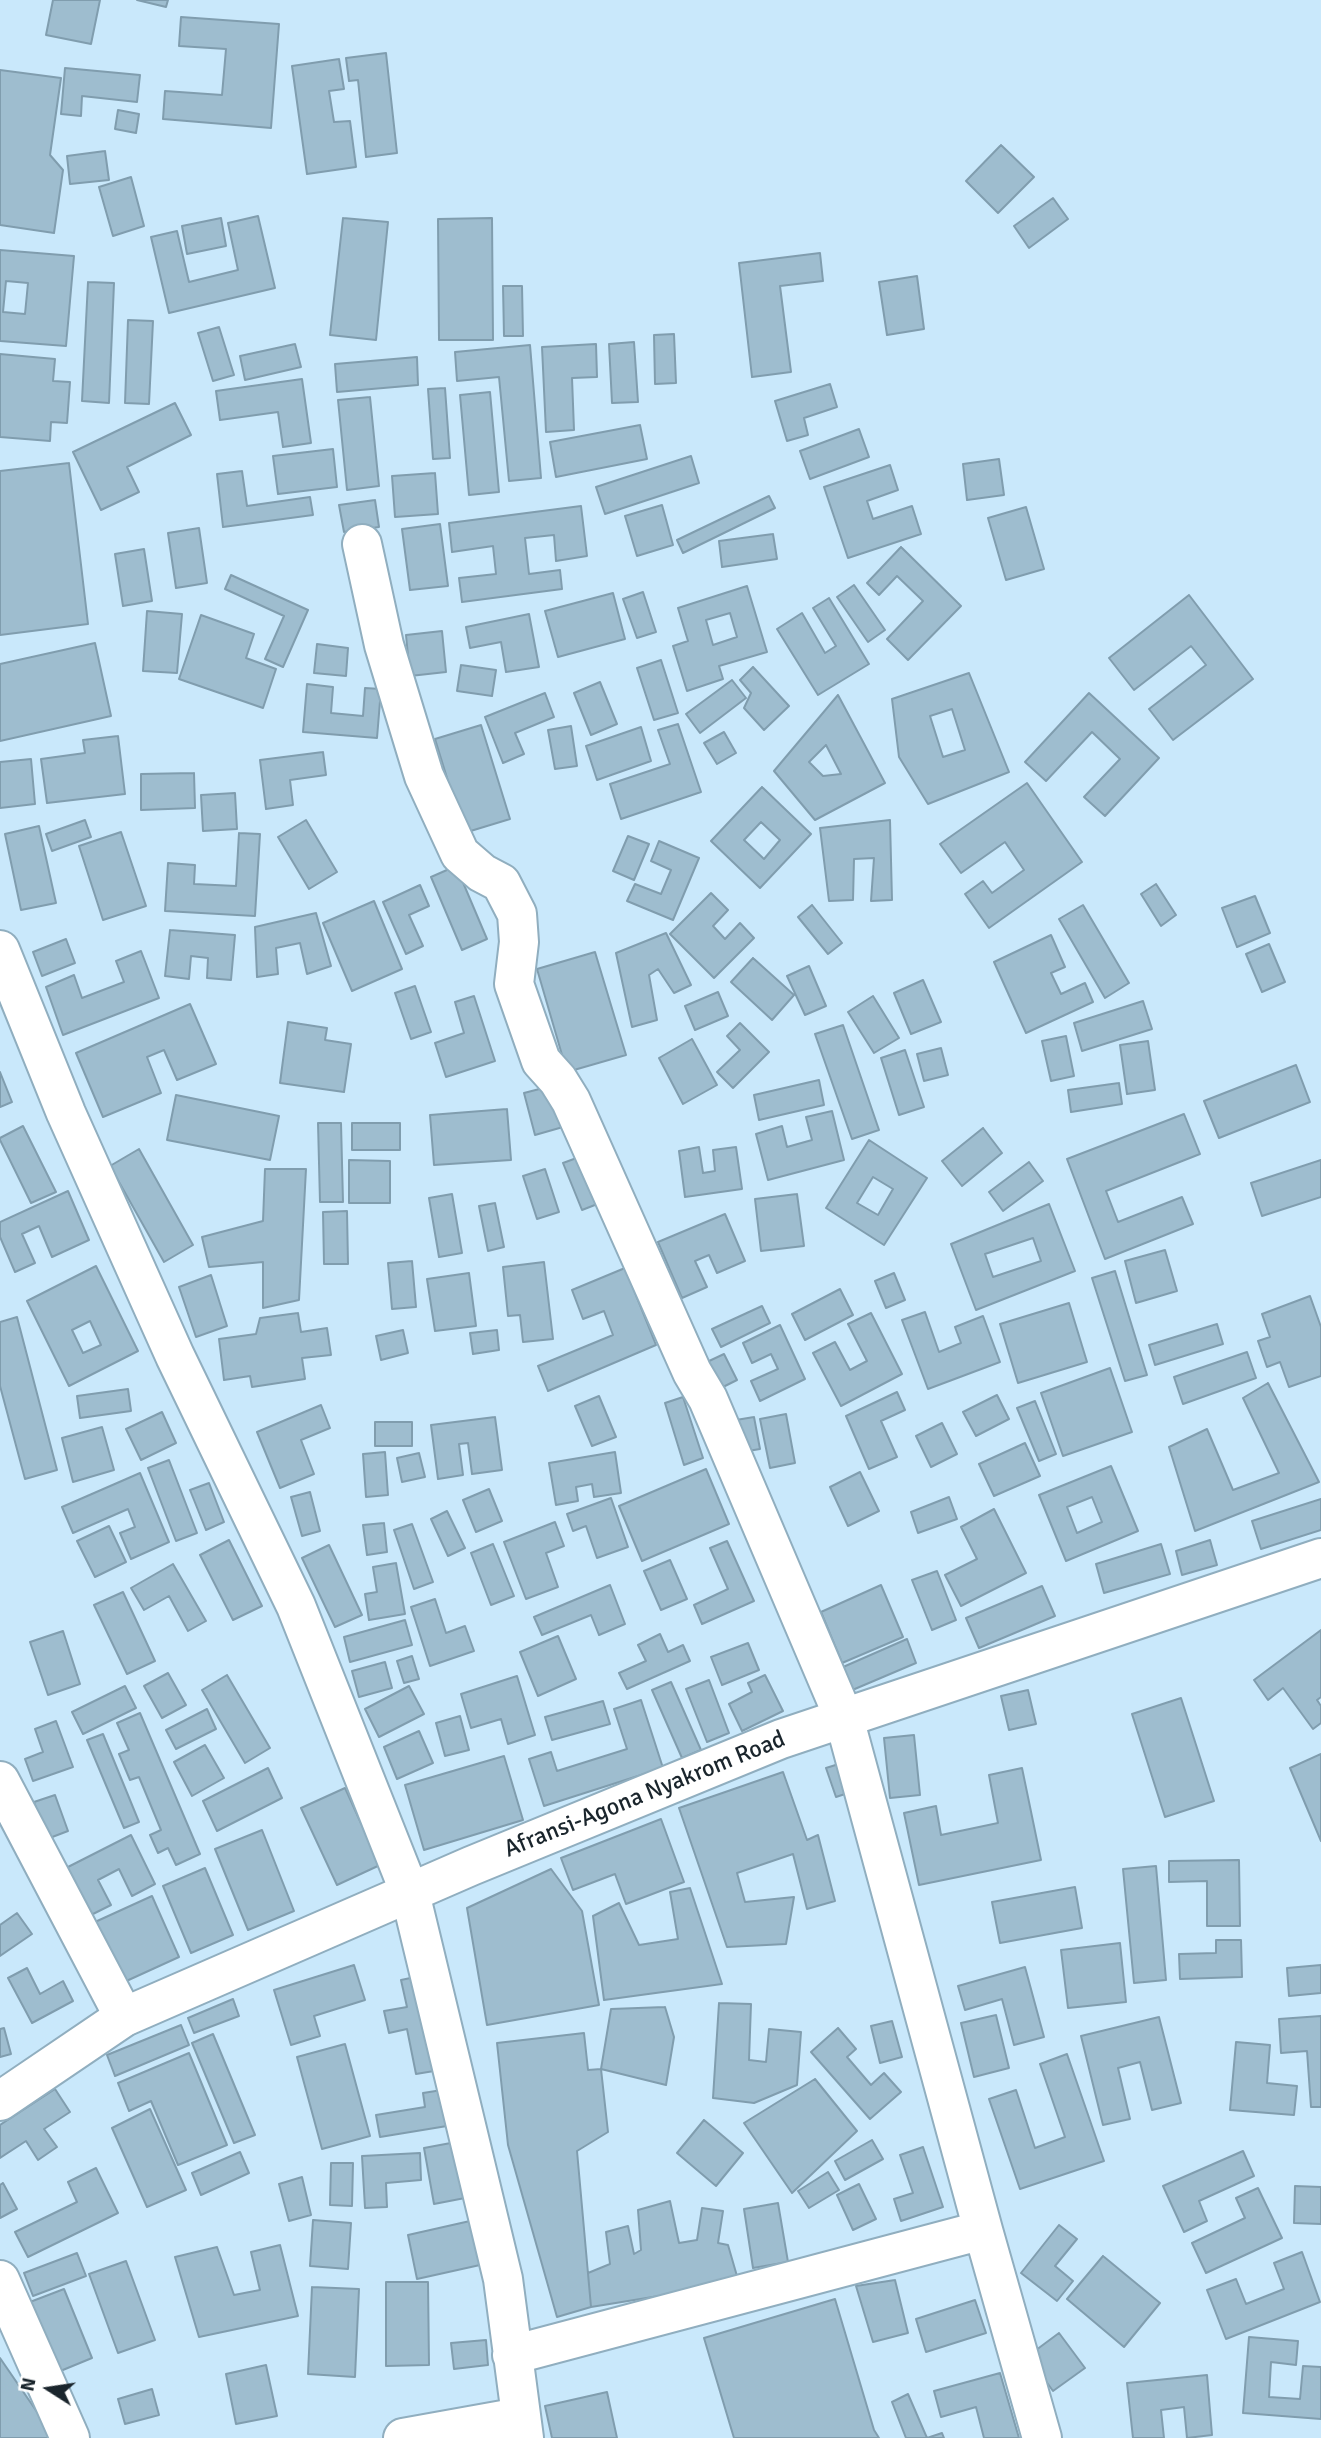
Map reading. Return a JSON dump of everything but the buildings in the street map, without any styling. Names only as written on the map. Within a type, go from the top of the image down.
[{"type":"street","points":[[362,544],[384,645],[424,776],[460,854],[482,873],[501,883],[517,914],[519,942],[514,984],[541,1061],[558,1080],[571,1101],[692,1372],[708,1399],[844,1718],[1042,2438]]},
{"type":"street","points":[[0,950],[66,1113],[158,1317],[296,1606],[410,1893],[503,2279],[522,2428],[403,2438]]},
{"type":"street","name":"Afransi-Agona Nyakrom Road","points":[[0,2101],[124,2017],[410,1893],[781,1739],[1321,1558]]},
{"type":"street","points":[[0,1781],[124,2017]]},
{"type":"street","points":[[512,2355],[983,2230]]},
{"type":"street","points":[[0,2280],[70,2438]]}]
